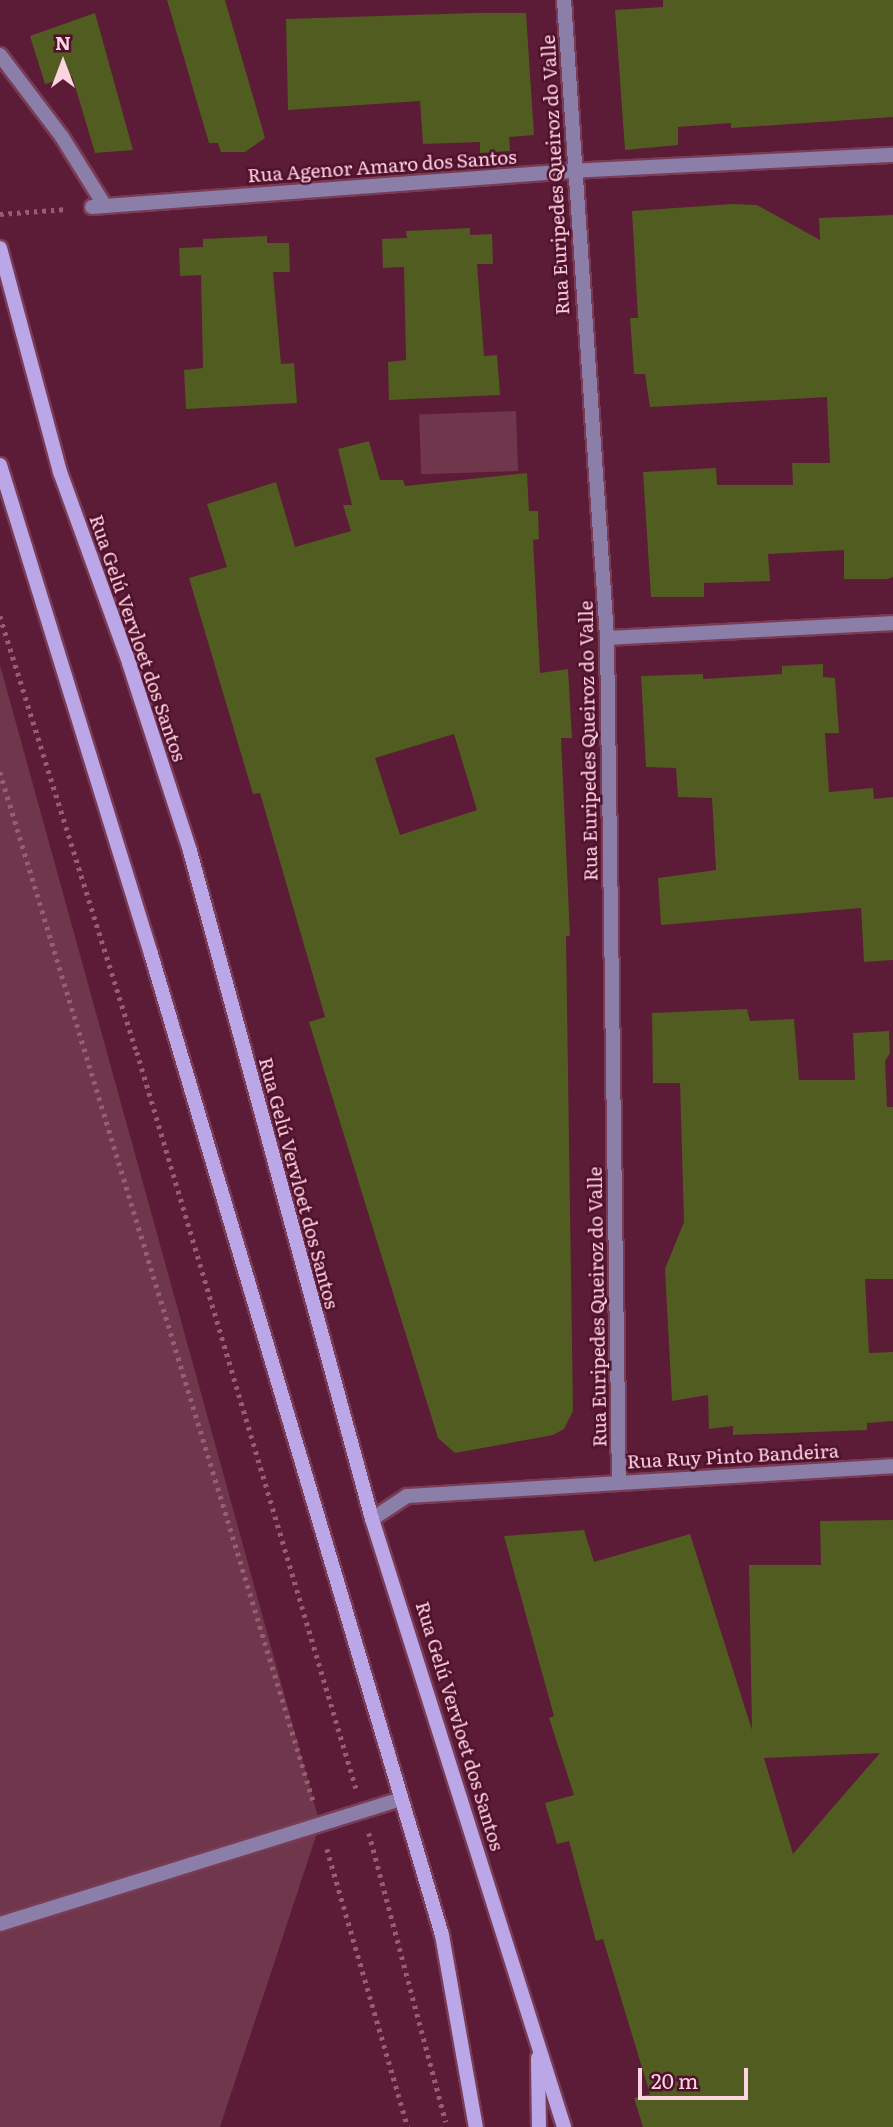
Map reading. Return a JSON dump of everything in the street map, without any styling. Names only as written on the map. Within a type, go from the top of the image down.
[{"type":"main road","name":"Rua Gelú Vervloet dos Santos","points":[[0,248],[60,472],[129,663],[190,851],[372,1519],[564,2127]]},
{"type":"main road","points":[[0,465],[206,1135],[398,1800],[442,1935],[476,2127]]},
{"type":"main road","points":[[538,2043],[539,2127]]},
{"type":"street","name":"Rua Euripedes Queiroz do Valle","points":[[564,0],[572,171],[607,638],[619,1482]]},
{"type":"street","points":[[0,55],[62,137],[99,207]]},
{"type":"street","name":"Rua Agenor Amaro dos Santos","points":[[99,207],[572,171],[893,155]]},
{"type":"street","points":[[607,638],[893,623]]},
{"type":"street","name":"Rua Ruy Pinto Bandeira","points":[[372,1519],[407,1496],[893,1466]]},
{"type":"street","points":[[0,1924],[398,1800]]},
{"type":"path","points":[[0,214],[99,207]]},
{"type":"path","points":[[0,617],[137,1052],[363,1810],[447,2127]]},
{"type":"path","points":[[0,772],[320,1824],[408,2127]]},
{"type":"shaded area","points":[[516,411],[518,471],[421,474],[419,414]]},
{"type":"shaded area","points":[[0,665],[320,1824],[220,2127],[0,2127]]},
{"type":"building","points":[[167,0],[225,0],[265,138],[245,152],[221,152],[218,143],[209,143]]},
{"type":"building","points":[[663,0],[893,0],[893,117],[731,128],[731,123],[678,127],[678,145],[625,150],[615,10],[663,7]]},
{"type":"building","points":[[95,13],[133,150],[95,153],[72,76],[45,84],[30,36]]},
{"type":"building","points":[[526,13],[534,135],[509,137],[510,151],[480,153],[480,142],[423,144],[420,101],[288,110],[286,19]]},
{"type":"building","points":[[732,204],[757,205],[820,240],[819,218],[893,215],[893,577],[844,579],[844,550],[768,554],[770,581],[704,583],[704,597],[651,597],[643,472],[716,468],[717,485],[793,485],[792,463],[830,463],[827,397],[650,407],[645,374],[634,374],[630,318],[638,318],[632,211]]},
{"type":"building","points":[[470,228],[470,235],[492,234],[493,264],[477,264],[484,356],[497,355],[500,395],[389,400],[388,362],[406,360],[404,267],[383,268],[382,239],[407,238],[406,231]]},
{"type":"building","points":[[267,236],[267,243],[289,243],[290,272],[273,272],[281,364],[294,363],[297,403],[186,409],[184,370],[203,368],[201,275],[180,276],[179,248],[203,247],[203,239]]},
{"type":"building","points":[[369,441],[380,480],[403,480],[405,486],[527,473],[529,511],[538,511],[539,539],[533,540],[540,673],[568,669],[572,738],[561,738],[570,936],[566,936],[573,1411],[564,1429],[553,1435],[455,1453],[438,1438],[309,1022],[325,1017],[260,793],[253,794],[189,578],[227,567],[207,504],[276,482],[295,547],[351,531],[343,505],[352,505],[338,449]],"holes":[[[454,734],[477,810],[400,835],[375,758]]]},
{"type":"building","points":[[823,664],[823,677],[835,678],[839,733],[825,733],[829,792],[873,788],[874,799],[893,797],[893,960],[864,962],[861,908],[661,925],[658,878],[716,870],[712,798],[678,797],[676,768],[646,767],[641,676],[703,674],[703,679],[782,674],[782,666]]},
{"type":"building","points":[[747,1009],[750,1021],[794,1019],[799,1080],[855,1080],[853,1033],[889,1031],[890,1053],[885,1061],[887,1107],[893,1107],[893,1279],[865,1279],[869,1353],[893,1352],[893,1421],[867,1423],[867,1430],[733,1435],[733,1426],[709,1429],[708,1395],[672,1401],[665,1269],[684,1222],[680,1083],[653,1083],[652,1013]]},
{"type":"building","points":[[893,1520],[893,2127],[643,2127],[634,2098],[650,2094],[603,1939],[596,1941],[569,1841],[557,1844],[545,1803],[574,1795],[549,1718],[554,1716],[504,1536],[584,1530],[594,1562],[690,1534],[752,1730],[749,1565],[821,1565],[820,1521]],"holes":[[[880,1753],[793,1854],[764,1758]]]}]
